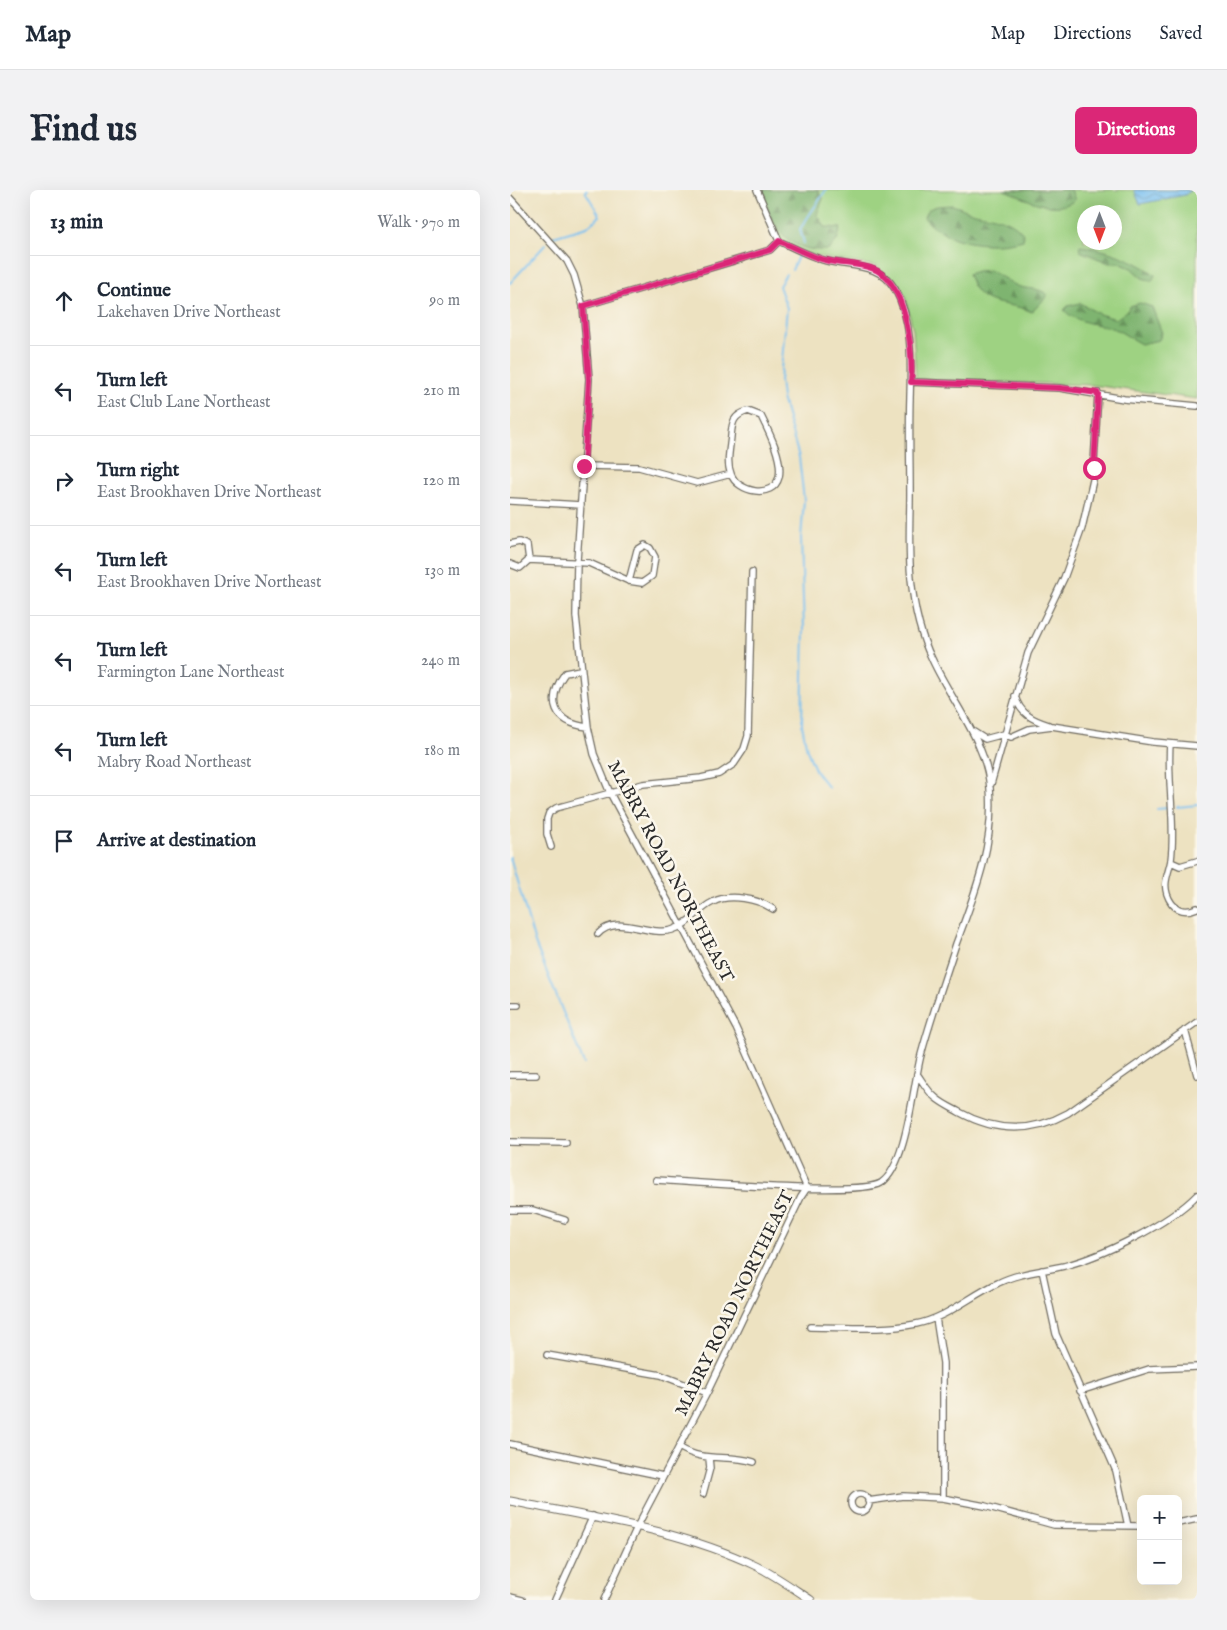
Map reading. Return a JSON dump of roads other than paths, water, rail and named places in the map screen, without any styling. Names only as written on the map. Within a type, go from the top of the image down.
[{"type":"street","points":[[757,190],[779,241],[824,260],[871,268],[888,279],[896,290],[905,316],[911,355],[910,566],[918,623],[932,661],[973,732],[990,786]]},
{"type":"street","name":"MABRY ROAD NORTHEAST","points":[[510,198],[567,261],[574,275],[583,306],[589,380],[577,561],[576,616],[580,670],[594,754],[610,793],[736,1028],[797,1162],[804,1188],[707,1393],[638,1526],[604,1600]]},
{"type":"street","points":[[583,306],[770,250],[779,241]]},
{"type":"street","points":[[911,382],[1060,388],[1098,393],[1124,399],[1197,406]]},
{"type":"street","points":[[656,1180],[804,1188],[876,1186],[892,1172],[914,1100],[923,1048],[982,872],[990,833],[990,786],[1002,746],[1014,694],[1034,637],[1064,578],[1082,528],[1093,480],[1098,393]]},
{"type":"street","points":[[755,412],[762,420],[777,458],[778,481],[768,490],[748,490],[736,483],[731,474],[728,463],[733,421],[741,413],[755,412]]},
{"type":"street","points":[[584,466],[639,467],[698,483],[731,474]]},
{"type":"street","points":[[510,501],[581,505]]},
{"type":"street","points":[[510,544],[519,542],[527,545],[530,560]]},
{"type":"street","points":[[510,564],[520,568],[530,560],[577,561],[589,563],[628,581],[642,583],[652,576],[654,557],[650,548],[645,546],[637,550],[628,581]]},
{"type":"street","points":[[551,847],[546,828],[549,813],[563,805],[600,798],[610,793],[643,784],[719,774],[734,764],[744,749],[750,720],[752,572]]},
{"type":"street","points":[[580,670],[565,673],[558,686],[555,704],[559,716],[568,723],[588,727]]},
{"type":"street","points":[[1014,694],[1024,714],[1036,721],[1052,726],[1170,744],[1197,746]]},
{"type":"street","points":[[1002,746],[1011,737],[1029,730],[1052,726]]},
{"type":"street","points":[[973,732],[985,738],[1004,734],[1011,737]]},
{"type":"street","points":[[1170,744],[1168,762],[1173,815],[1171,862],[1166,885],[1172,903],[1178,910],[1184,911],[1197,908]]},
{"type":"street","points":[[543,809],[549,813]]},
{"type":"street","points":[[1171,862],[1180,866],[1197,861]]},
{"type":"street","points":[[598,934],[602,929],[614,925],[658,931],[672,930],[682,926],[714,901],[724,899],[759,901],[773,908]]},
{"type":"street","points":[[510,1005],[518,1005]]},
{"type":"street","points":[[917,1074],[936,1098],[972,1119],[1000,1127],[1031,1127],[1050,1122],[1068,1113],[1197,1022]]},
{"type":"street","points":[[1185,1030],[1197,1075]]},
{"type":"street","points":[[510,1074],[536,1075]]},
{"type":"street","points":[[510,1142],[566,1143]]},
{"type":"street","points":[[810,1327],[898,1327],[936,1318],[998,1283],[1085,1259],[1160,1225],[1185,1207],[1197,1195]]},
{"type":"street","points":[[510,1210],[532,1210],[564,1220]]},
{"type":"street","points":[[1042,1270],[1056,1334],[1116,1471],[1128,1526]]},
{"type":"street","points":[[936,1318],[944,1363],[943,1498]]},
{"type":"street","points":[[547,1355],[638,1369],[661,1375],[707,1393]]},
{"type":"street","points":[[1080,1390],[1149,1369],[1197,1367]]},
{"type":"street","points":[[510,1444],[663,1476]]},
{"type":"street","points":[[679,1447],[698,1456],[735,1458],[754,1462]]},
{"type":"street","points":[[703,1494],[710,1468],[709,1458]]},
{"type":"street","points":[[868,1501],[903,1496],[943,1498],[984,1506],[1054,1525],[1137,1526]]},
{"type":"street","points":[[510,1501],[638,1526],[697,1543],[757,1566],[807,1599]]},
{"type":"street","points":[[555,1600],[593,1516]]},
{"type":"street","points":[[1182,1522],[1197,1519]]},
{"type":"street","points":[[510,1598],[522,1600]]},
{"type":"water","points":[[1134,190],[1191,190],[1185,195],[1140,204]]},
{"type":"waterway","points":[[553,237],[587,227],[600,216],[585,191],[587,190]]},
{"type":"waterway","points":[[804,243],[800,229],[826,190]]},
{"type":"waterway","points":[[510,283],[546,244]]},
{"type":"waterway","points":[[792,270],[798,256]]},
{"type":"waterway","points":[[786,274],[779,286],[787,308],[780,380],[782,398],[799,457],[804,500],[801,538],[804,630],[802,725],[807,750],[816,772],[829,788]]},
{"type":"waterway","points":[[1177,807],[1197,805]]},
{"type":"waterway","points":[[1157,809],[1168,808]]},
{"type":"waterway","points":[[510,857],[535,943],[584,1064]]}]
